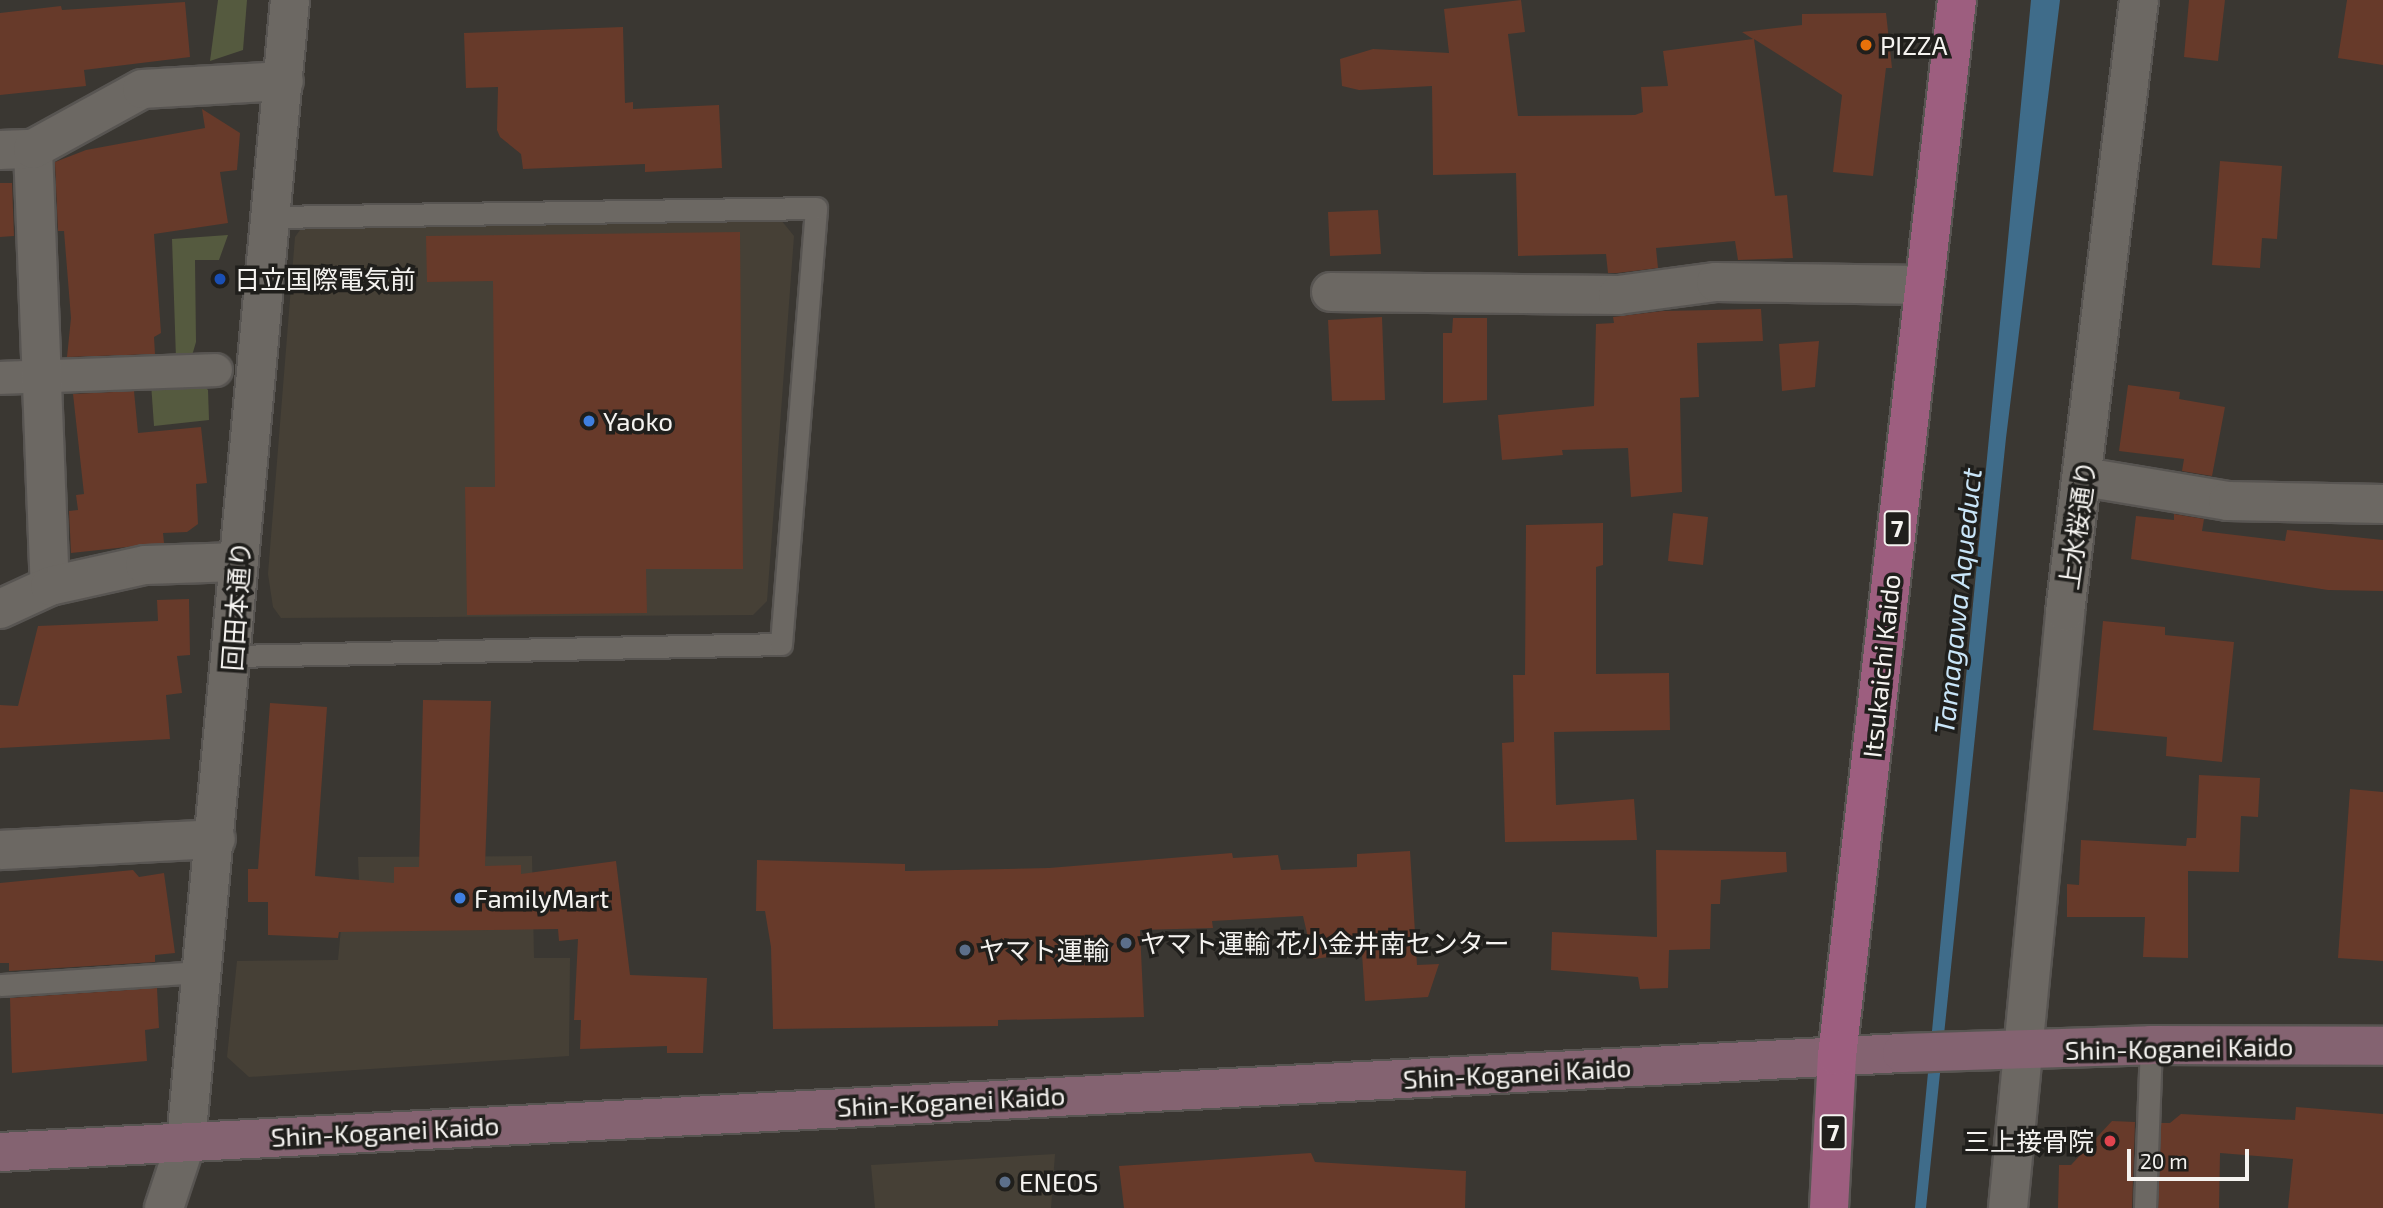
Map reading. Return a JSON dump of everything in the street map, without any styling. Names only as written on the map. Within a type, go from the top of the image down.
[{"type":"main road","name":"Itsukaichi Kaido","points":[[1829,1208],[1837,1056],[1957,0]]},
{"type":"main road","name":"Shin-Koganei Kaido","points":[[0,1152],[1902,1053],[2151,1045],[2383,1046]]},
{"type":"street","name":"回田本通り","points":[[164,1208],[186,1142],[233,656],[239,562],[290,0]]},
{"type":"street","name":"上水桜通り","points":[[2008,1208],[2064,625],[2084,477],[2139,0]]},
{"type":"street","points":[[50,586],[42,377],[16,149],[142,89],[284,80]]},
{"type":"street","points":[[1332,292],[1618,295],[1716,282],[1924,285]]},
{"type":"street","points":[[0,378],[216,370]]},
{"type":"street","points":[[2084,477],[2228,501],[2383,504]]},
{"type":"street","points":[[0,609],[50,586],[145,565],[239,562]]},
{"type":"street","points":[[0,850],[216,839]]},
{"type":"lane","points":[[233,656],[781,644],[816,208],[272,218]]},
{"type":"lane","points":[[0,985],[202,972]]},
{"type":"lane","points":[[2145,1208],[2151,1045]]},
{"type":"shaded area","points":[[781,220],[794,236],[767,601],[753,615],[281,618],[273,607],[268,574],[295,237],[305,223]]},
{"type":"shaded area","points":[[532,856],[534,958],[570,958],[569,1056],[249,1077],[227,1057],[237,961],[338,960],[345,885],[359,883],[358,857]]},
{"type":"shaded area","points":[[1055,1154],[1051,1208],[875,1208],[871,1165]]},
{"type":"green space","points":[[218,0],[247,0],[243,50],[210,61]]},
{"type":"green space","points":[[228,235],[219,260],[195,260],[196,342],[191,359],[176,359],[172,239]]},
{"type":"green space","points":[[199,381],[208,390],[209,420],[154,426],[151,383]]},
{"type":"water","points":[[2031,0],[2060,0],[2006,438],[1926,1208],[1915,1208]]},
{"type":"building","points":[[1521,0],[1525,32],[1508,34],[1518,116],[1635,115],[1643,112],[1641,87],[1668,86],[1663,51],[1753,39],[1742,32],[1802,25],[1802,14],[1886,13],[1892,68],[1886,68],[1873,176],[1833,172],[1842,95],[1754,39],[1775,196],[1787,195],[1793,258],[1738,260],[1735,241],[1656,248],[1658,268],[1617,273],[1608,273],[1606,254],[1518,256],[1516,173],[1433,175],[1432,86],[1359,90],[1342,86],[1340,59],[1373,49],[1449,53],[1444,9]]},
{"type":"building","points":[[2189,0],[2225,0],[2218,61],[2184,57]]},
{"type":"building","points":[[2347,0],[2383,0],[2383,65],[2338,58]]},
{"type":"building","points":[[185,2],[190,57],[84,70],[86,86],[0,95],[0,13],[61,6],[62,10]]},
{"type":"building","points":[[623,27],[625,103],[633,102],[633,109],[719,105],[722,168],[645,172],[645,164],[523,169],[521,154],[500,137],[497,130],[498,87],[466,88],[464,33]]},
{"type":"building","points":[[202,109],[240,133],[237,170],[220,172],[228,223],[154,234],[161,333],[154,337],[155,354],[67,357],[71,318],[64,231],[58,231],[55,162],[86,150],[205,128]]},
{"type":"building","points":[[2220,161],[2282,166],[2277,239],[2262,238],[2260,268],[2212,265]]},
{"type":"building","points":[[0,183],[12,183],[14,236],[0,237]]},
{"type":"building","points":[[1378,210],[1381,254],[1330,256],[1328,212]]},
{"type":"building","points":[[740,232],[743,569],[646,569],[647,613],[467,615],[465,487],[495,487],[493,281],[427,282],[426,236]]},
{"type":"building","points":[[1761,309],[1763,341],[1697,343],[1699,397],[1680,398],[1682,492],[1631,497],[1628,448],[1562,450],[1563,455],[1502,460],[1498,415],[1594,406],[1596,324],[1614,323],[1613,317],[1663,311]]},
{"type":"building","points":[[1382,317],[1385,400],[1332,401],[1328,320]]},
{"type":"building","points":[[1453,318],[1487,318],[1487,400],[1443,403],[1443,333],[1452,333]]},
{"type":"building","points":[[1819,341],[1815,387],[1782,391],[1779,344]]},
{"type":"building","points":[[2128,385],[2180,392],[2179,399],[2225,407],[2212,476],[2182,471],[2184,459],[2119,451]]},
{"type":"building","points":[[134,391],[138,433],[201,427],[207,483],[196,484],[198,524],[187,532],[163,533],[164,543],[71,553],[69,511],[78,510],[76,495],[84,494],[73,394]]},
{"type":"building","points":[[1673,513],[1708,517],[1703,565],[1668,561]]},
{"type":"building","points":[[2174,514],[2204,519],[2202,531],[2285,541],[2287,530],[2383,540],[2383,591],[2328,590],[2131,559],[2136,516],[2174,520]]},
{"type":"building","points":[[1603,523],[1603,565],[1596,567],[1596,674],[1669,673],[1670,730],[1554,732],[1556,805],[1634,799],[1637,840],[1505,842],[1502,743],[1514,742],[1513,675],[1525,675],[1526,525]]},
{"type":"building","points":[[189,599],[190,655],[177,656],[182,693],[166,695],[170,739],[0,748],[0,705],[18,706],[38,626],[158,621],[157,600]]},
{"type":"building","points":[[2103,621],[2165,627],[2165,635],[2234,642],[2222,762],[2166,756],[2167,737],[2093,730]]},
{"type":"building","points":[[423,700],[491,701],[485,866],[521,865],[521,874],[616,861],[630,975],[707,978],[703,1053],[667,1053],[667,1046],[580,1049],[581,1020],[574,1020],[578,939],[559,941],[558,929],[339,932],[338,938],[268,935],[268,902],[248,902],[248,869],[258,869],[270,703],[327,707],[315,876],[394,883],[394,867],[419,867]]},
{"type":"building","points":[[2199,775],[2260,778],[2258,817],[2241,816],[2239,872],[2188,871],[2188,958],[2143,957],[2145,917],[2067,917],[2067,884],[2079,885],[2081,840],[2186,846],[2187,838],[2196,838]]},
{"type":"building","points":[[2350,789],[2383,792],[2383,961],[2338,958]]},
{"type":"building","points":[[1656,850],[1786,852],[1787,872],[1721,880],[1720,904],[1711,904],[1710,949],[1669,950],[1668,988],[1640,989],[1638,977],[1551,970],[1552,932],[1657,937]]},
{"type":"building","points":[[1410,851],[1417,965],[1439,964],[1428,997],[1365,1001],[1362,953],[1313,959],[1303,916],[1212,921],[1213,928],[1140,930],[1144,1017],[998,1020],[998,1026],[773,1029],[771,947],[765,911],[756,911],[757,860],[905,864],[905,871],[1049,868],[1232,853],[1233,858],[1278,855],[1281,870],[1357,867],[1357,854]]},
{"type":"building","points":[[133,870],[139,877],[164,873],[175,953],[155,955],[155,962],[9,971],[9,963],[0,963],[0,883]]},
{"type":"building","points":[[157,988],[159,1028],[145,1030],[147,1061],[12,1073],[10,998]]},
{"type":"building","points":[[2296,1107],[2383,1114],[2383,1208],[2288,1208],[2293,1159],[2220,1153],[2219,1208],[2158,1208],[2161,1123],[2170,1123],[2181,1114],[2295,1120]]},
{"type":"building","points":[[2112,1121],[2135,1122],[2132,1208],[2058,1208],[2059,1165],[2071,1165]]},
{"type":"building","points":[[1311,1153],[1315,1162],[1466,1171],[1465,1208],[1124,1208],[1119,1166]]},
{"type":"place","name":"PIZZA","points":[[1866,45]]},
{"type":"place","name":"日立国際電気前","points":[[220,279]]},
{"type":"place","name":"Yaoko","points":[[589,421]]},
{"type":"place","name":"FamilyMart","points":[[460,898]]},
{"type":"place","name":"ヤマト運輸 花小金井南センター","points":[[1126,943]]},
{"type":"place","name":"ヤマト運輸","points":[[965,950]]},
{"type":"place","name":"三上接骨院","points":[[2110,1141]]},
{"type":"place","name":"ENEOS","points":[[1005,1182]]},
{"type":"water label","name":"Tamagawa Aqueduct","points":[[1957,601]]}]
